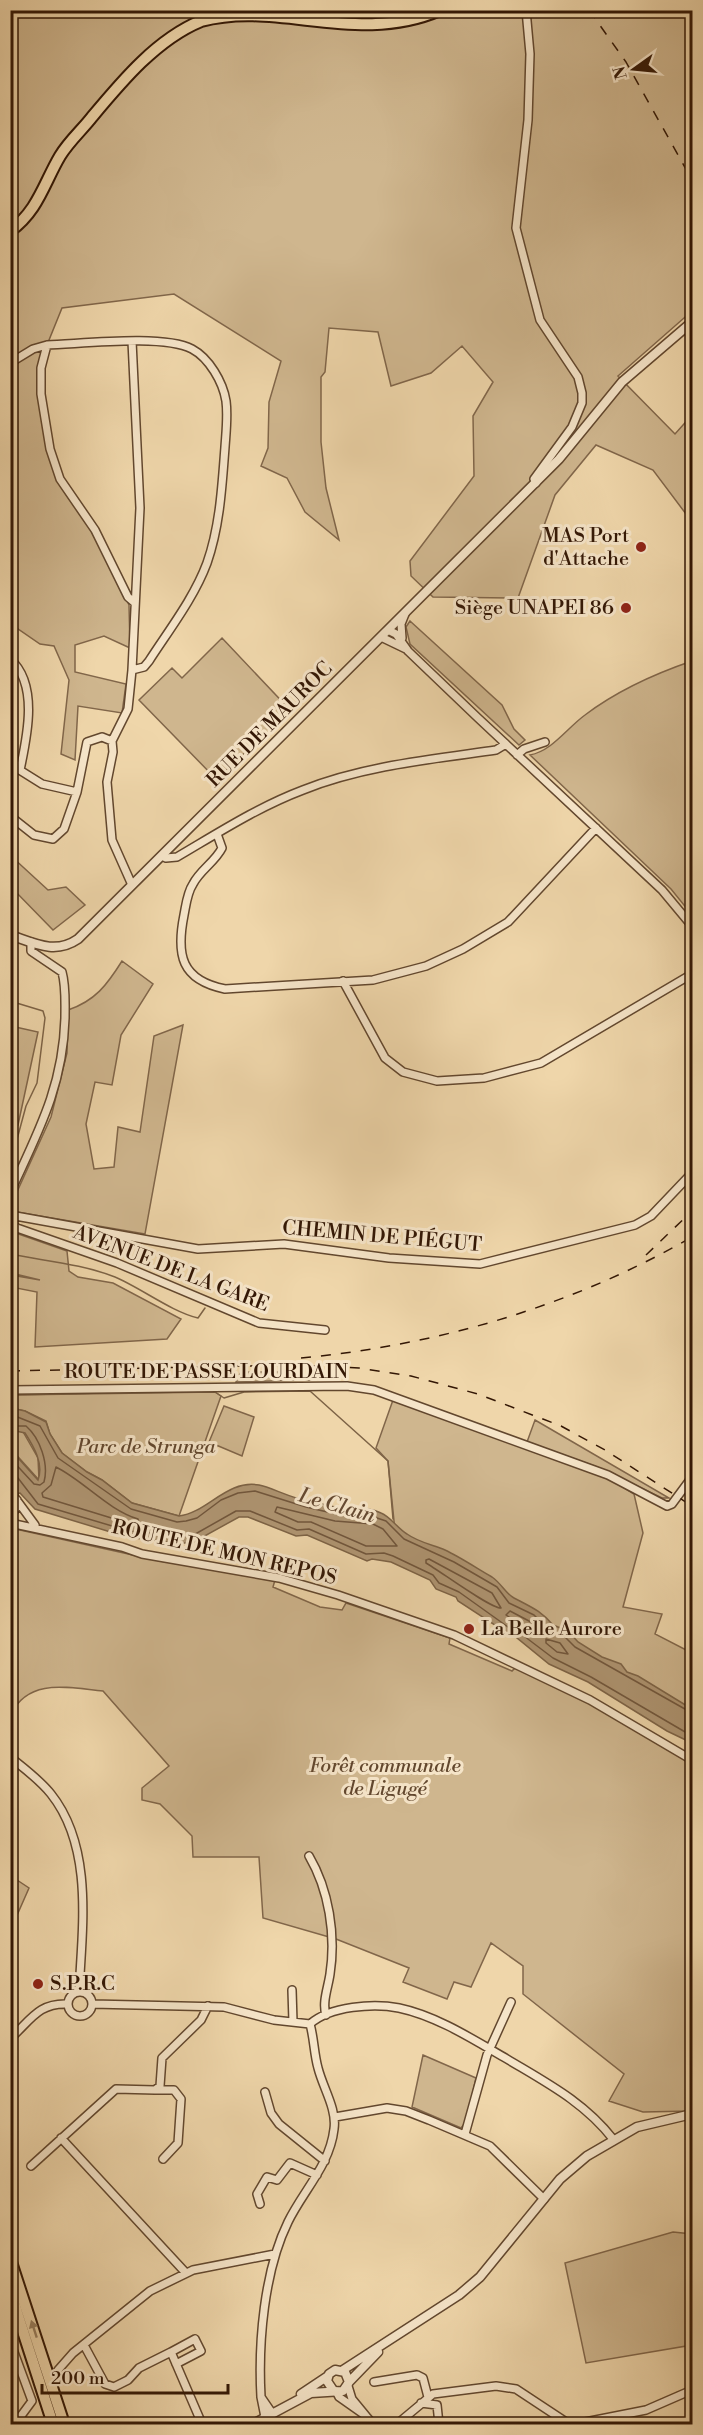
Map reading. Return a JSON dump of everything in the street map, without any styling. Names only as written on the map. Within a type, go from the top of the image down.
[{"type":"main road","points":[[10,231],[32,212],[60,156],[100,107],[159,47],[188,27],[212,17],[241,12],[276,13],[366,25],[408,21],[440,10]]},
{"type":"main road","points":[[10,2259],[64,2424]]},
{"type":"main road","points":[[10,2291],[52,2420],[58,2424]]},
{"type":"street","points":[[526,10],[530,54],[528,120],[516,228],[540,320],[578,377],[582,393],[582,402],[572,427],[534,479],[536,483]]},
{"type":"street","name":"RUE DE MAUROC","points":[[10,935],[55,948],[71,944],[536,483],[559,459],[622,382],[693,322]]},
{"type":"street","points":[[132,341],[140,508],[132,670],[128,709],[112,741],[113,752],[107,782],[110,830],[118,858],[132,885]]},
{"type":"street","points":[[10,363],[33,349],[47,345],[132,341],[182,346],[192,349],[211,368],[221,386],[226,402],[222,496],[214,539],[196,588],[144,667],[132,670]]},
{"type":"street","points":[[47,345],[40,368],[40,394],[50,449],[60,479],[95,530],[128,597],[135,603]]},
{"type":"street","points":[[405,614],[400,633],[408,651],[662,890],[693,926]]},
{"type":"street","points":[[388,630],[402,641]]},
{"type":"street","points":[[381,637],[408,651]]},
{"type":"street","points":[[10,659],[24,675],[28,690],[25,748],[20,770]]},
{"type":"street","points":[[10,816],[34,836],[53,839],[64,828],[77,792],[87,742],[102,737],[112,741]]},
{"type":"street","points":[[517,755],[524,749],[545,742]]},
{"type":"street","points":[[162,856],[177,857],[266,806],[304,789],[365,772],[496,750],[506,744]]},
{"type":"street","points":[[10,764],[42,784],[77,792]]},
{"type":"street","points":[[217,834],[222,848],[191,886],[179,942],[183,959],[192,973],[205,982],[225,989],[373,980],[426,966],[463,949],[507,922],[597,828]]},
{"type":"street","points":[[10,1193],[51,1106],[61,1062],[65,1026],[62,972],[31,951],[30,942]]},
{"type":"street","points":[[343,981],[385,1058],[403,1072],[437,1081],[484,1078],[541,1063],[693,974]]},
{"type":"street","name":"CHEMIN DE PIÉGUT","points":[[10,1215],[198,1249],[284,1244],[389,1258],[480,1264],[635,1225],[651,1216],[693,1173]]},
{"type":"street","name":"AVENUE DE LA GARE","points":[[10,1222],[17,1228],[117,1263],[259,1323],[325,1330]]},
{"type":"street","name":"ROUTE DE PASSE LOURDAIN","points":[[10,1390],[330,1384],[374,1390],[608,1475],[667,1506],[693,1477]]},
{"type":"street","points":[[10,1491],[37,1527]]},
{"type":"street","points":[[10,1517],[17,1507],[17,1500]]},
{"type":"street","points":[[14,1523],[21,1511],[17,1500]]},
{"type":"street","name":"ROUTE DE MON REPOS","points":[[14,1523],[122,1546],[142,1554],[279,1578],[338,1595],[454,1635],[590,1700],[693,1760]]},
{"type":"street","points":[[10,1757],[51,1794],[68,1823],[74,1842],[81,1888],[79,1992]]},
{"type":"street","points":[[309,1856],[323,1887],[332,1933],[332,1959],[324,2008],[326,2015]]},
{"type":"street","points":[[292,1990],[293,2022]]},
{"type":"street","points":[[79,1992],[88,1995],[92,2004],[88,2013],[78,2017],[71,2013],[68,2004],[72,1995],[79,1992]]},
{"type":"street","points":[[465,2134],[489,2048],[511,2002]]},
{"type":"street","points":[[10,2034],[13,2036],[42,2007],[51,2003],[68,2004]]},
{"type":"street","points":[[92,2004],[225,2007],[274,2020],[310,2024],[326,2015],[354,2008],[401,2009],[472,2037],[569,2096],[594,2117],[613,2139]]},
{"type":"street","points":[[155,2090],[160,2086],[162,2058],[166,2051],[201,2020],[208,2006]]},
{"type":"street","points":[[268,2415],[261,2397],[262,2335],[274,2254],[289,2220],[325,2161],[334,2131],[335,2117],[318,2070],[310,2024]]},
{"type":"street","points":[[31,2166],[116,2089],[174,2090],[181,2099],[178,2143],[163,2159]]},
{"type":"street","points":[[265,2092],[271,2113],[279,2124],[325,2161]]},
{"type":"street","points":[[335,2117],[387,2108],[406,2111],[465,2134],[495,2150],[544,2199]]},
{"type":"street","points":[[253,2424],[335,2370],[343,2370],[459,2295],[480,2277],[576,2164],[613,2139],[655,2122],[693,2114]]},
{"type":"street","points":[[61,2138],[185,2272]]},
{"type":"street","points":[[260,2204],[257,2194],[267,2177],[277,2180],[290,2163],[317,2175]]},
{"type":"street","points":[[58,2370],[138,2300],[185,2272],[274,2254]]},
{"type":"street","points":[[288,2403],[311,2393],[343,2391],[393,2338]]},
{"type":"street","points":[[84,2345],[105,2384],[114,2388],[128,2380],[140,2368],[195,2339],[201,2351],[176,2364]]},
{"type":"street","points":[[11,2344],[32,2401],[15,2424]]},
{"type":"street","points":[[171,2352],[202,2424]]},
{"type":"street","points":[[343,2370],[347,2374],[352,2399],[373,2424]]},
{"type":"street","points":[[374,2382],[417,2375],[423,2378],[428,2397]]},
{"type":"street","points":[[328,2376],[328,2385],[339,2397],[366,2416]]},
{"type":"street","points":[[398,2424],[428,2397],[475,2387],[508,2387],[516,2389],[568,2424]]},
{"type":"street","points":[[575,2424],[646,2410],[693,2390]]},
{"type":"street","points":[[421,2403],[439,2408],[439,2424]]},
{"type":"green space","points":[[11,11],[692,11],[692,311],[618,376],[675,434],[692,415],[692,522],[653,470],[596,445],[555,495],[518,598],[433,597],[411,576],[410,561],[474,476],[473,416],[493,382],[462,346],[431,373],[391,386],[378,332],[329,328],[325,372],[321,377],[321,442],[326,488],[339,540],[305,512],[287,478],[261,466],[268,448],[269,402],[281,361],[174,294],[62,308],[47,345],[41,394],[60,479],[95,530],[129,605],[130,648],[104,636],[75,645],[75,672],[126,684],[122,713],[78,706],[75,760],[61,754],[69,680],[54,646],[40,644],[11,624]]},
{"type":"green space","points":[[410,621],[502,705],[514,729],[525,740],[519,745],[410,644],[406,627]]},
{"type":"green space","points":[[222,638],[291,711],[216,779],[139,700],[172,668],[182,678]]},
{"type":"green space","points":[[692,661],[692,915],[671,889],[530,755],[545,749],[585,715],[623,690]]},
{"type":"green space","points":[[11,856],[48,890],[66,887],[85,905],[53,930],[11,887]]},
{"type":"green space","points":[[122,961],[153,984],[121,1035],[112,1085],[95,1082],[86,1124],[94,1169],[114,1167],[118,1127],[140,1132],[154,1036],[183,1025],[145,1234],[11,1211],[11,1205],[51,1117],[67,1053],[68,1010],[86,1002],[100,991]]},
{"type":"green space","points":[[11,1026],[38,1032],[18,1125],[11,1123]]},
{"type":"green space","points":[[10,1231],[67,1251],[69,1271],[78,1277],[113,1283],[181,1319],[167,1339],[35,1347],[37,1292],[11,1287],[11,1275],[40,1280],[11,1273]]},
{"type":"green space","points":[[241,1372],[300,1372],[312,1380],[236,1382]]},
{"type":"green space","name":"Parc de Strunga","points":[[215,1392],[221,1396],[179,1516],[132,1503],[62,1453],[50,1434],[46,1421],[25,1411],[11,1408],[11,1395]]},
{"type":"green space","points":[[393,1400],[609,1478],[634,1494],[643,1533],[623,1607],[662,1614],[655,1634],[692,1653],[692,1718],[396,1541],[388,1461],[376,1448]]},
{"type":"green space","points":[[224,1406],[254,1417],[242,1456],[209,1442]]},
{"type":"green space","points":[[535,1420],[669,1498],[662,1498],[597,1467],[527,1442]]},
{"type":"green space","points":[[22,1430],[38,1458],[39,1480],[11,1449],[10,1433]]},
{"type":"green space","name":"Forêt communale de Ligugé","points":[[11,1528],[160,1561],[275,1580],[273,1587],[320,1607],[342,1610],[346,1603],[450,1638],[449,1644],[512,1671],[517,1666],[594,1706],[692,1763],[692,2111],[643,2112],[609,2101],[624,2074],[523,1994],[523,1966],[491,1943],[471,1987],[454,1982],[447,1999],[403,1982],[409,1968],[336,1939],[263,1918],[259,1857],[193,1857],[192,1836],[160,1804],[142,1800],[142,1788],[169,1766],[103,1691],[64,1687],[39,1690],[28,1694],[11,1714]]},
{"type":"green space","points":[[11,1876],[29,1888],[11,1929]]},
{"type":"green space","points":[[423,2055],[476,2078],[466,2122],[461,2128],[412,2107]]},
{"type":"green space","points":[[673,2232],[692,2234],[692,2345],[586,2363],[565,2263]]},
{"type":"water","points":[[11,1408],[25,1411],[46,1422],[50,1434],[62,1453],[132,1503],[179,1516],[199,1509],[227,1491],[248,1484],[264,1486],[296,1498],[335,1507],[370,1509],[381,1513],[411,1537],[451,1553],[492,1577],[511,1596],[545,1616],[553,1625],[568,1631],[578,1642],[602,1657],[621,1664],[627,1672],[638,1676],[692,1709],[692,1743],[667,1731],[588,1682],[549,1664],[512,1634],[510,1635],[458,1601],[456,1597],[436,1589],[430,1580],[391,1562],[372,1559],[367,1561],[307,1535],[296,1536],[248,1517],[239,1517],[192,1543],[174,1543],[127,1537],[35,1509],[20,1493],[11,1494],[11,1490],[17,1488],[11,1478],[10,1449],[38,1480],[40,1468],[35,1450],[25,1433],[16,1431],[11,1433]]},
{"type":"waterway","points":[[10,1001],[43,1011],[45,1018],[37,1083],[26,1106],[16,1143],[10,1151]]},
{"type":"waterway","points":[[10,1254],[77,1266],[115,1277],[178,1311],[198,1318],[205,1308]]},
{"type":"waterway","points":[[10,1395],[202,1391],[215,1392],[224,1398],[244,1392],[310,1391],[388,1461],[393,1519]]},
{"type":"railway","points":[[589,10],[626,62],[692,180]]},
{"type":"railway","points":[[646,1255],[692,1211]]},
{"type":"railway","points":[[301,1358],[403,1343],[503,1319],[600,1283],[692,1237]]},
{"type":"railway","points":[[10,1371],[293,1365],[359,1368],[411,1376],[478,1394],[561,1426],[605,1450],[692,1506]]},
{"type":"place","name":"MAS Port d'Attache","points":[[641,547]]},
{"type":"place","name":"Siège UNAPEI 86","points":[[626,608]]},
{"type":"place","name":"La Belle Aurore","points":[[469,1629]]},
{"type":"place","name":"S.P.R.C","points":[[38,1984]]},
{"type":"water label","name":"Le Clain","points":[[337,1506]]}]
